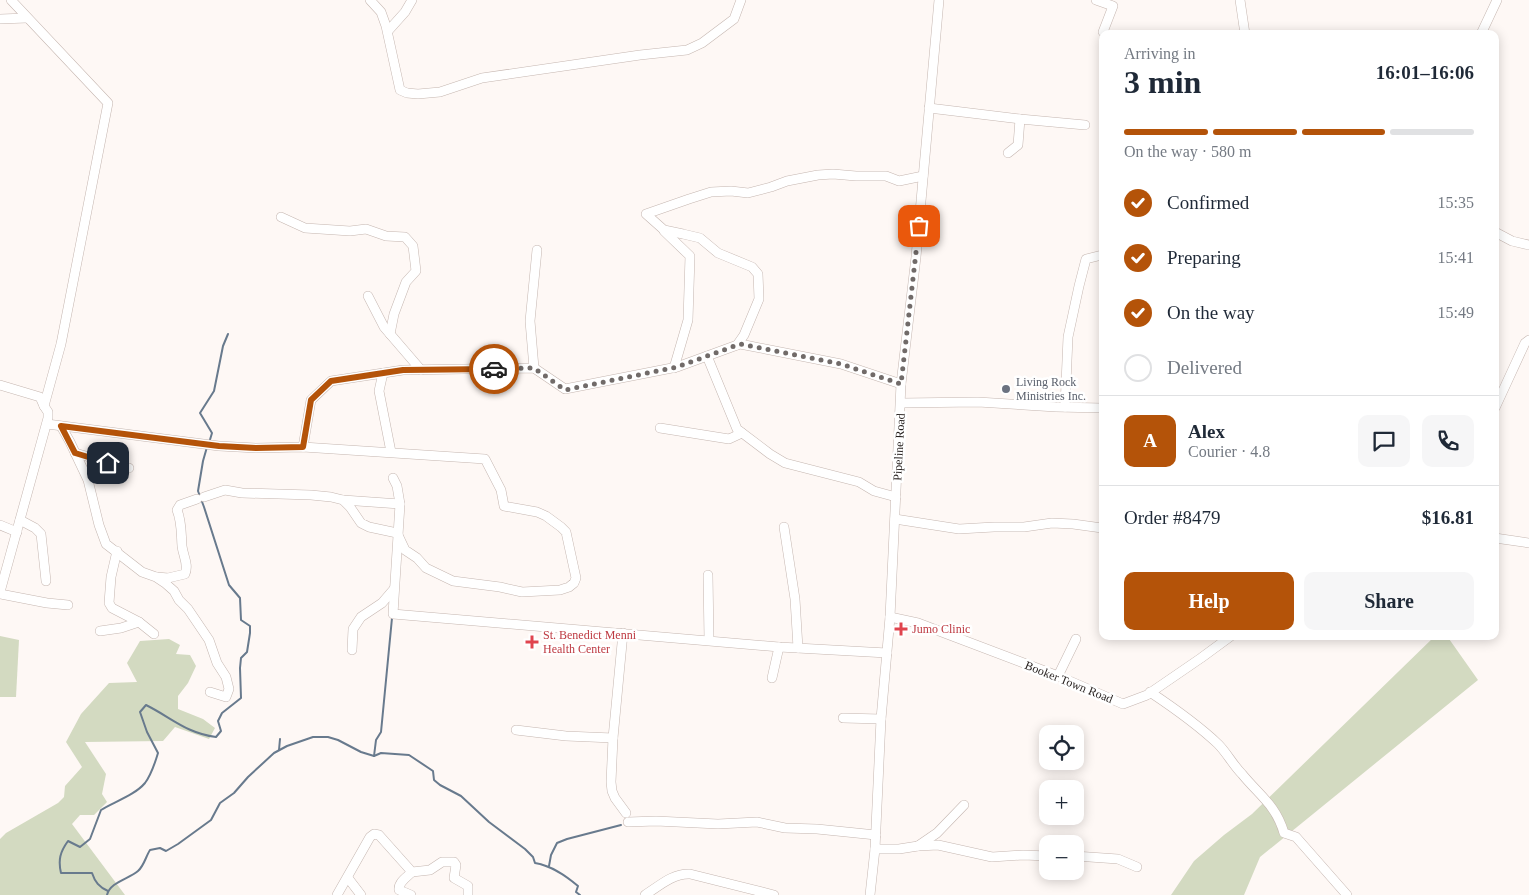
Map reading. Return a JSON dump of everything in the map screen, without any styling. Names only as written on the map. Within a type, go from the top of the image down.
[{"type":"street","points":[[11,0],[108,103],[61,344],[44,406]]},
{"type":"street","points":[[370,0],[381,12],[388,31],[400,90],[406,93],[418,94],[440,92],[482,78],[687,50],[702,43],[734,20],[741,0]]},
{"type":"street","points":[[388,31],[405,12],[412,0]]},
{"type":"street","name":"Pipeline Road","points":[[870,895],[876,836],[881,719],[890,617],[901,384],[914,276],[939,0]]},
{"type":"street","points":[[1096,0],[1112,6],[1104,30]]},
{"type":"street","points":[[1240,0],[1244,30]]},
{"type":"street","points":[[1483,30],[1497,0]]},
{"type":"street","points":[[0,18],[27,18]]},
{"type":"street","points":[[929,108],[1020,119],[1085,124]]},
{"type":"street","points":[[1008,154],[1018,145],[1020,119]]},
{"type":"street","points":[[674,368],[688,320],[690,256],[646,214],[711,192],[731,191],[748,193],[787,181],[833,174],[886,176],[899,181],[923,176]]},
{"type":"street","points":[[281,217],[305,228],[350,231],[366,229],[386,236],[405,237],[413,246],[416,271],[406,282],[394,314],[390,334]]},
{"type":"street","points":[[664,230],[700,238],[718,253],[752,268],[758,274],[759,298],[744,335],[737,345]]},
{"type":"street","points":[[1499,234],[1512,241],[1529,245]]},
{"type":"street","points":[[534,368],[530,321],[537,250]]},
{"type":"street","points":[[1065,408],[1068,337],[1079,286],[1086,260],[1099,256]]},
{"type":"street","points":[[368,296],[384,326],[421,370]]},
{"type":"street","points":[[744,335],[750,346]]},
{"type":"street","points":[[1499,399],[1525,343],[1529,340]]},
{"type":"street","points":[[303,447],[311,400],[331,381],[403,370],[534,368],[565,390],[674,368],[740,344],[841,364],[901,384]]},
{"type":"street","points":[[707,356],[737,429],[770,454],[785,463],[859,482],[874,491],[896,497]]},
{"type":"street","points":[[383,373],[379,391],[391,452]]},
{"type":"street","points":[[0,385],[40,396],[48,415],[0,592],[47,603],[68,605]]},
{"type":"street","points":[[901,403],[978,402],[1065,408],[1099,408]]},
{"type":"street","points":[[47,424],[219,446],[256,448],[303,447],[485,459],[501,490],[504,506],[517,510],[537,512],[546,516],[566,532],[576,578],[574,584],[560,590],[522,592],[453,581],[426,568],[417,558],[405,550],[397,533]]},
{"type":"street","points":[[61,426],[88,480],[99,525],[106,544],[142,572],[156,577],[168,578],[185,574],[187,570],[182,547],[180,517],[176,510],[180,506],[225,490],[242,493],[311,495],[343,500],[400,504]]},
{"type":"street","points":[[660,428],[729,439],[742,433]]},
{"type":"street","points":[[75,453],[128,468]]},
{"type":"street","points":[[393,478],[397,486],[400,504],[393,614],[779,647],[887,653]]},
{"type":"street","points":[[343,500],[361,523],[369,527],[397,533]]},
{"type":"street","points":[[895,519],[959,529],[1024,527],[1052,523],[1099,528]]},
{"type":"street","points":[[20,520],[35,528],[41,534],[46,581]]},
{"type":"street","points":[[0,525],[16,532]]},
{"type":"street","points":[[784,527],[796,600],[798,648]]},
{"type":"street","points":[[1499,539],[1529,543]]},
{"type":"street","points":[[117,551],[111,577],[109,603],[112,608],[139,622],[154,634]]},
{"type":"street","points":[[708,574],[707,612],[709,640]]},
{"type":"street","points":[[156,577],[174,591],[209,640],[217,663],[226,677],[229,689],[226,697],[210,692]]},
{"type":"street","points":[[352,650],[353,629],[361,617],[382,603],[394,589]]},
{"type":"street","name":"Booker Town Road","points":[[890,617],[924,626],[1058,676],[1123,704],[1150,692],[1225,640]]},
{"type":"street","points":[[100,630],[121,628],[139,622]]},
{"type":"street","points":[[623,633],[611,763],[612,791],[627,818],[718,824],[757,822],[785,828],[817,829],[876,836]]},
{"type":"street","points":[[1058,676],[1076,639]]},
{"type":"street","points":[[772,678],[779,647]]},
{"type":"street","points":[[1150,692],[1187,717],[1218,745],[1276,812],[1284,833],[1296,837],[1346,895]]},
{"type":"street","points":[[843,718],[881,719]]},
{"type":"street","points":[[516,730],[566,736],[613,738]]},
{"type":"street","points":[[918,846],[937,834],[964,805]]},
{"type":"street","points":[[338,895],[370,837],[374,834],[379,835],[412,872]]},
{"type":"street","points":[[875,849],[899,849],[938,845],[992,856],[1039,856]]},
{"type":"street","points":[[1084,857],[1118,859],[1137,867]]},
{"type":"street","points":[[411,895],[399,890],[402,882],[412,872],[430,870],[442,862],[454,862],[456,865],[454,878],[468,886],[468,895]]},
{"type":"street","points":[[645,895],[676,876],[684,874],[690,874],[748,891],[774,895]]},
{"type":"street","points":[[348,878],[361,895]]},
{"type":"green space","points":[[0,636],[19,640],[16,697],[0,697]]},
{"type":"green space","points":[[169,639],[180,645],[176,654],[190,655],[196,666],[188,683],[178,696],[178,709],[203,719],[215,728],[209,739],[175,727],[163,741],[85,742],[106,774],[102,794],[107,802],[94,815],[80,815],[72,824],[125,895],[0,895],[0,839],[6,833],[58,803],[64,797],[65,786],[82,767],[66,742],[81,714],[109,683],[137,682],[127,663],[140,641]]},
{"type":"green space","points":[[1431,640],[1450,640],[1478,680],[1260,857],[1244,895],[1171,895],[1194,861],[1252,814]]},
{"type":"waterway","points":[[209,443],[212,433],[200,413],[214,391],[223,346],[228,334]]},
{"type":"waterway","points":[[108,891],[98,884],[92,873],[61,873],[60,856],[68,841],[80,847],[90,839],[101,810],[136,791],[145,783],[149,776],[158,753],[147,732],[140,712],[146,705],[188,729],[216,737],[221,731],[218,721],[222,713],[241,698],[241,658],[247,652],[250,626],[241,620],[240,598],[229,585],[198,491],[207,447]]},
{"type":"waterway","points":[[107,895],[112,887],[140,869],[150,850],[160,848],[166,851],[211,820],[220,803],[234,793],[274,753],[287,746],[313,737],[328,737],[374,756],[376,740],[381,732],[392,618]]},
{"type":"waterway","points":[[279,750],[280,739]]},
{"type":"waterway","points":[[374,756],[381,753],[409,755],[433,771],[434,780],[461,796],[489,822],[525,849],[533,857],[535,863],[553,869],[573,882],[578,886],[576,892],[580,895]]},
{"type":"waterway","points":[[549,866],[551,855],[557,843],[621,825]]},
{"type":"way so far","points":[[494,369],[534,368],[565,390],[677,367],[740,344],[841,364],[901,384],[919,226]]},
{"type":"place","name":"Living Rock Ministries Inc.","points":[[1006,389]]},
{"type":"place","name":"Jumo Clinic","points":[[901,629]]},
{"type":"place","name":"St. Benedict Menni Health Center","points":[[532,642]]},
{"type":"route","points":[[108,463],[75,453],[61,426],[219,446],[256,448],[303,447],[311,400],[331,381],[403,370],[494,369]]}]
